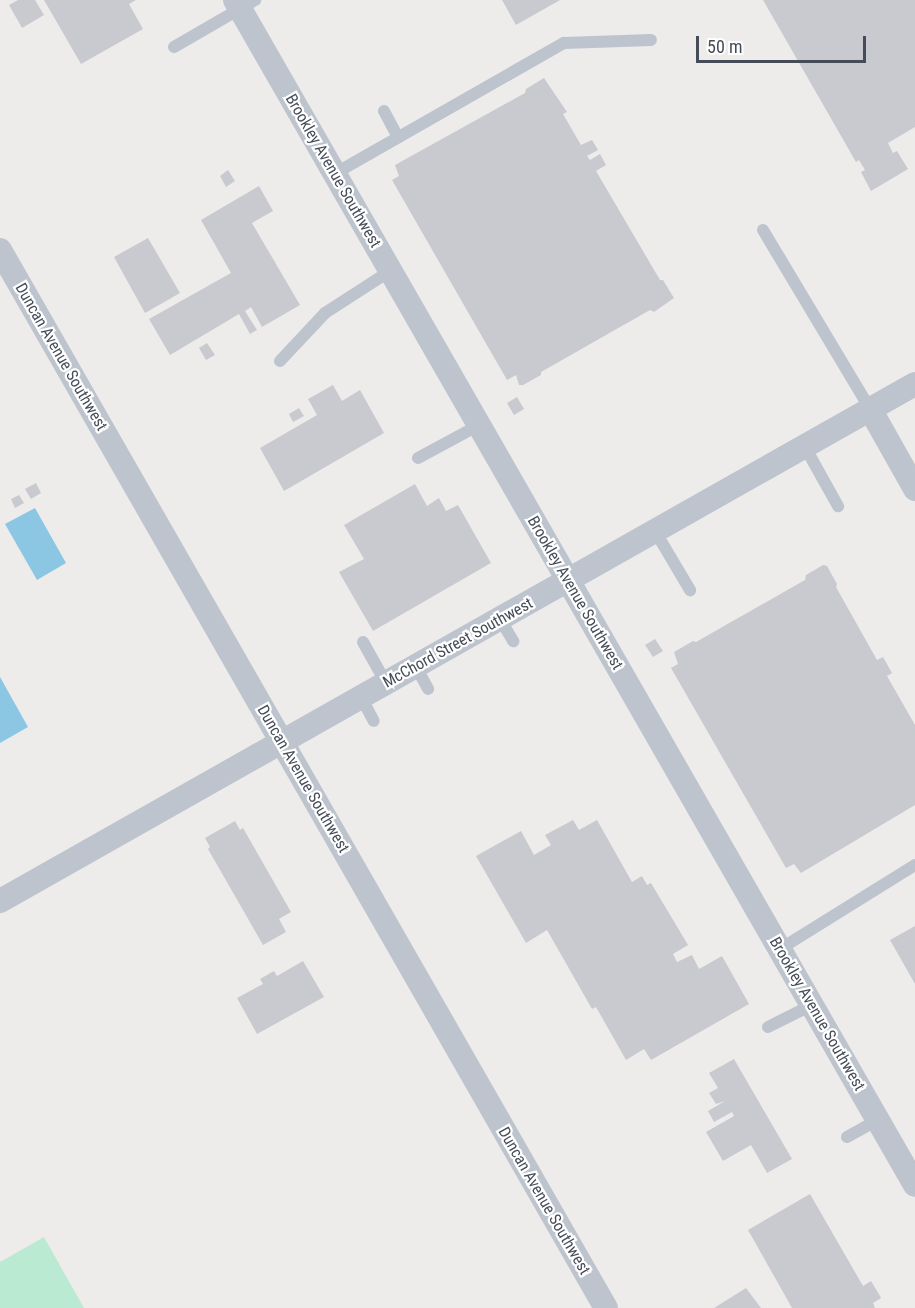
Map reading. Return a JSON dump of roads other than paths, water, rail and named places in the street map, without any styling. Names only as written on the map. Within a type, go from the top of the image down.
[{"type":"street","name":"Brookley Avenue Southwest","points":[[243,3],[334,174],[914,1181]]},
{"type":"street","name":"Duncan Avenue Southwest","points":[[0,250],[9,286],[281,741],[601,1306]]},
{"type":"street","name":"McChord Street Southwest","points":[[0,901],[915,384]]},
{"type":"street","points":[[870,409],[915,489]]},
{"type":"lane","points":[[174,47],[243,3]]},
{"type":"lane","points":[[334,174],[564,44],[651,40]]},
{"type":"lane","points":[[384,111],[398,137]]},
{"type":"lane","points":[[763,230],[870,409]]},
{"type":"lane","points":[[280,361],[325,313],[390,271]]},
{"type":"lane","points":[[418,459],[479,426]]},
{"type":"lane","points":[[805,447],[838,506]]},
{"type":"lane","points":[[655,531],[690,590]]},
{"type":"lane","points":[[500,619],[513,641]]},
{"type":"lane","points":[[363,642],[386,683]]},
{"type":"lane","points":[[416,667],[428,689]]},
{"type":"lane","points":[[361,698],[374,721]]},
{"type":"lane","points":[[780,949],[915,866]]},
{"type":"lane","points":[[768,1028],[812,1005]]},
{"type":"lane","points":[[847,1137],[878,1120]]},
{"type":"water","points":[[35,508],[66,563],[37,580],[5,524]]},
{"type":"water","points":[[0,677],[28,727],[0,743]]}]
